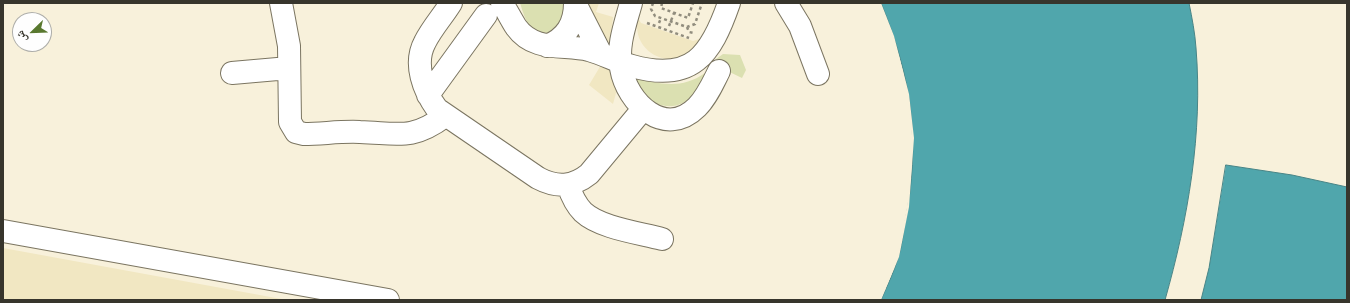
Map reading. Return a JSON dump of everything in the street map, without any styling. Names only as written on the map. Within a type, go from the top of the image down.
[{"type":"lane","points":[[281,3],[288,32],[290,122],[293,129],[300,134],[358,132],[394,135],[410,134],[433,124],[445,116]]},
{"type":"lane","points":[[451,3],[424,42],[421,53],[421,75],[428,95],[437,110],[538,178],[548,183],[568,185],[577,182],[589,174],[643,109]]},
{"type":"lane","points":[[575,3],[611,58],[628,91],[643,109],[661,118],[675,118],[688,114],[702,101],[719,71]]},
{"type":"lane","points":[[547,46],[561,39],[571,26],[575,11],[575,3]]},
{"type":"lane","points":[[428,95],[494,9],[533,42],[547,46],[582,49],[640,68],[672,70],[692,63],[707,51],[713,43],[729,3]]},
{"type":"lane","points":[[786,3],[800,26],[818,74]]},
{"type":"lane","points":[[611,58],[637,12]]},
{"type":"lane","points":[[232,73],[289,68]]},
{"type":"lane","points":[[568,185],[578,206],[590,216],[604,224],[662,239]]},
{"type":"lane","points":[[3,230],[388,300]]},
{"type":"path","points":[[653,3],[651,9],[655,16],[687,27],[695,24]]},
{"type":"path","points":[[662,3],[661,8],[688,18],[693,3]]},
{"type":"path","points":[[687,27],[689,32],[695,33],[695,24],[702,3]]},
{"type":"path","points":[[637,12],[692,39]]},
{"type":"path","points":[[669,26],[674,13]]},
{"type":"path","points":[[659,23],[661,18]]},
{"type":"green space","points":[[520,3],[564,3],[566,14],[555,30],[540,33],[535,31],[527,23]]},
{"type":"green space","points":[[723,54],[740,55],[746,70],[742,78],[715,65],[716,59]]},
{"type":"green space","points":[[705,73],[699,86],[691,97],[674,106],[659,105],[648,100],[633,77],[652,82],[679,84],[687,82]]},
{"type":"sand","points":[[588,3],[599,3],[596,12],[613,17],[610,43],[605,40],[595,26]]},
{"type":"sand","points":[[638,18],[641,23],[693,41],[699,39],[692,51],[682,57],[671,59],[660,57],[650,52],[642,43],[637,32]]},
{"type":"sand","points":[[601,65],[611,70],[618,86],[613,104],[589,85]]},
{"type":"sand","points":[[3,248],[287,300],[3,300]]},
{"type":"water","points":[[881,3],[1189,3],[1195,37],[1198,80],[1195,144],[1187,207],[1181,238],[1165,300],[881,300],[894,268],[901,245],[910,192],[913,137],[911,111],[900,58],[892,31]]},
{"type":"water","points":[[1226,165],[1292,175],[1347,187],[1347,300],[1201,300],[1209,268]]},
{"type":"pier","points":[[879,3],[881,3],[894,36],[909,94],[914,138],[909,207],[899,257],[881,300],[879,299],[897,257],[907,206],[912,138],[907,95],[892,36]]}]
